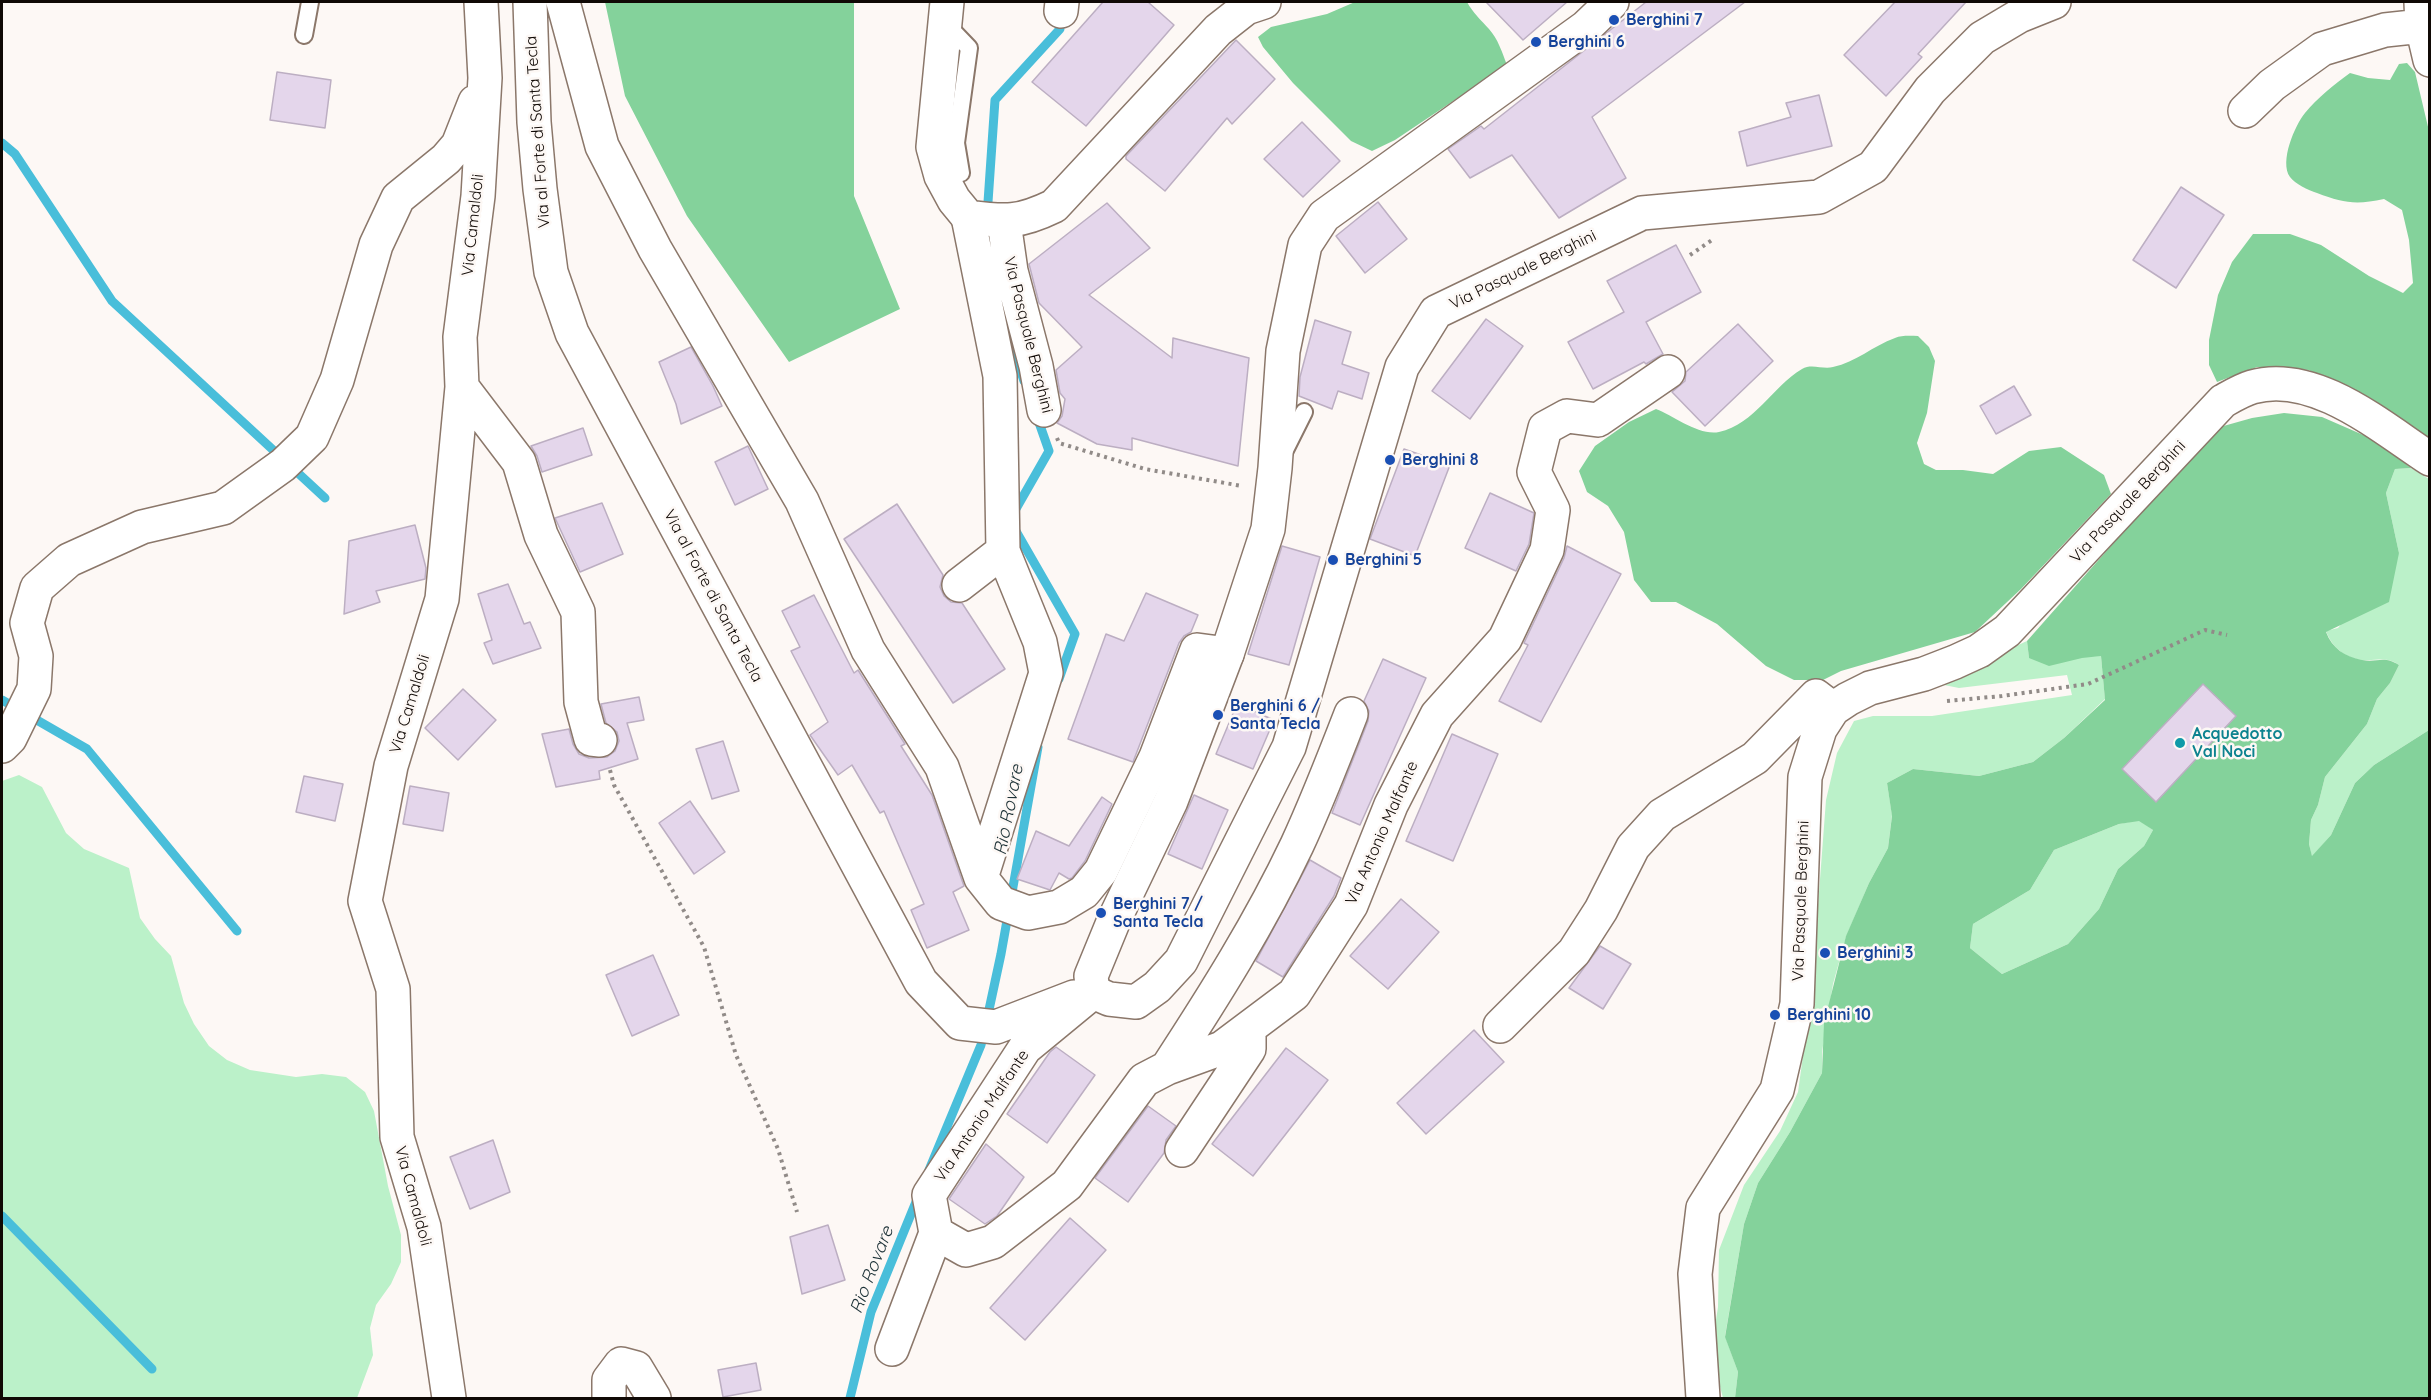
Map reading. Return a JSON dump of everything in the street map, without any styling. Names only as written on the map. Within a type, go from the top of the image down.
[{"type":"street","name":"Via Camaldoli","points":[[449,1398],[424,1227],[397,1137],[393,989],[365,901],[392,766],[442,599],[462,387],[460,338],[478,196],[485,78],[482,2]]},
{"type":"street","name":"Via al Forte di Santa Tecla","points":[[530,2],[534,122],[540,189],[551,272],[572,333],[921,981],[960,1023],[996,1027],[1059,1001],[1093,992]]},
{"type":"street","points":[[563,2],[602,146],[655,249],[802,501],[868,650],[942,767],[981,878],[1001,903],[1028,913],[1059,907],[1084,892],[1101,871],[1156,757],[1197,650],[1227,654]]},
{"type":"street","points":[[968,217],[1004,222],[1029,218],[1054,206],[1218,30],[1246,8],[1264,2]]},
{"type":"street","points":[[1093,992],[1091,976],[1114,920],[1171,801],[1227,654],[1268,529],[1283,351],[1305,245],[1324,216],[1586,27],[1612,2]]},
{"type":"street","name":"Via Pasquale Berghini","points":[[1093,992],[1109,999],[1136,1002],[1157,987],[1181,961],[1288,747],[1402,367],[1436,312],[1642,213],[1819,197],[1873,167],[1930,90],[1982,38],[2019,16],[2054,2]]},
{"type":"street","name":"Via Pasquale Berghini","points":[[946,12],[933,147],[941,176],[954,200],[968,217],[1000,376],[1003,551],[1040,642],[1046,674],[981,878]]},
{"type":"street","points":[[2245,111],[2272,85],[2322,49],[2385,30],[2422,14],[2430,60]]},
{"type":"street","points":[[2,746],[10,738],[34,689],[36,656],[27,624],[37,588],[69,560],[141,527],[223,508],[283,465],[312,437],[337,380],[376,245],[399,198],[446,159],[458,145],[485,78]]},
{"type":"street","name":"Via Pasquale Berghini","points":[[1004,222],[1011,271],[1036,366],[1044,410]]},
{"type":"street","name":"Via Antonio Malfante","points":[[1093,992],[1025,1048],[929,1195],[936,1233],[966,1250],[993,1242],[1067,1185],[1144,1080],[1167,1068],[1222,1048],[1293,994],[1351,905],[1391,805],[1437,715],[1505,639],[1547,550],[1553,510],[1534,472],[1545,428],[1567,416],[1598,420],[1668,372]]},
{"type":"street","name":"Via Pasquale Berghini","points":[[1703,1398],[1695,1274],[1703,1208],[1777,1090],[1797,1004],[1805,777],[1820,729],[1833,710],[1870,688],[1924,674],[1955,663],[1978,651],[2007,631],[2223,401],[2252,387],[2295,385],[2318,391],[2339,400],[2430,459]]},
{"type":"street","points":[[462,387],[519,462],[541,535],[578,612],[580,702],[591,739],[600,740]]},
{"type":"street","points":[[959,585],[1003,551]]},
{"type":"street","points":[[1500,1026],[1574,952],[1602,910],[1633,847],[1662,815],[1755,758],[1816,696],[1833,710]]},
{"type":"street","name":"Via Antonio Malfante","points":[[1167,1068],[1224,982],[1301,838],[1351,714]]},
{"type":"street","points":[[1182,1150],[1249,1049],[1249,1028]]},
{"type":"street","points":[[892,1349],[936,1233]]},
{"type":"street","points":[[609,1398],[609,1380],[621,1364],[636,1368],[654,1398]]},
{"type":"lane","points":[[304,35],[310,2]]},
{"type":"lane","points":[[946,12],[969,48],[956,143],[961,173]]},
{"type":"lane","points":[[1273,479],[1304,412]]},
{"type":"path","name":"Via Pasquale Berghini","points":[[1044,410],[1059,443],[1145,469],[1273,479]]},
{"type":"path","points":[[1936,702],[2002,696],[2088,684],[2205,630],[2227,635]]},
{"type":"path","points":[[600,740],[614,785],[704,947],[736,1055],[778,1149],[797,1212]]},
{"type":"green space","points":[[605,2],[854,2],[854,196],[900,309],[789,362],[687,216],[625,96]]},
{"type":"green space","points":[[1355,2],[1467,2],[1495,37],[1507,65],[1395,140],[1372,151],[1351,141],[1293,83],[1263,47],[1258,37],[1271,27],[1327,14]]},
{"type":"green space","points":[[2407,63],[2415,72],[2429,131],[2429,444],[2309,370],[2257,367],[2217,382],[2209,365],[2209,340],[2218,295],[2232,262],[2253,234],[2290,234],[2321,245],[2369,276],[2403,293],[2413,283],[2409,240],[2402,210],[2384,199],[2350,202],[2310,190],[2292,180],[2286,162],[2293,135],[2301,119],[2332,87],[2350,73],[2368,78],[2390,80],[2399,64]]},
{"type":"green space","points":[[1918,336],[1929,347],[1935,361],[1927,413],[1917,443],[1924,464],[1936,470],[1963,470],[1993,474],[2029,451],[2061,447],[2104,475],[2111,494],[2021,589],[1975,632],[1841,671],[1823,680],[1794,680],[1766,666],[1717,624],[1676,602],[1651,602],[1634,580],[1624,532],[1608,506],[1587,492],[1579,471],[1595,446],[1629,422],[1656,409],[1703,431],[1719,432],[1732,428],[1753,413],[1781,385],[1806,367],[1829,368],[1841,365],[1895,338]]},
{"type":"green space","points":[[2284,413],[2322,417],[2377,441],[2411,468],[2395,469],[2386,493],[2399,553],[2389,602],[2326,632],[2336,647],[2350,657],[2368,661],[2389,660],[2399,665],[2390,683],[2377,699],[2367,724],[2325,777],[2318,805],[2311,820],[2309,844],[2312,856],[2331,835],[2355,783],[2374,765],[2429,730],[2429,1398],[1735,1398],[1738,1372],[1725,1337],[1744,1224],[1758,1183],[1790,1132],[1822,1073],[1824,1023],[1846,936],[1869,883],[1888,848],[1892,816],[1887,783],[1913,769],[1979,776],[2033,762],[2064,738],[2105,700],[2101,656],[2049,666],[2029,658],[2027,641],[2133,521],[2179,464],[2220,427],[2252,418]],"holes":[[[2139,821],[2153,830],[2144,846],[2118,869],[2099,909],[2068,944],[2002,974],[1970,948],[1973,924],[2030,890],[2054,850],[2119,824]]]},
{"type":"green space","points":[[2411,468],[2429,479],[2429,730],[2374,765],[2355,783],[2331,835],[2312,857],[2309,844],[2311,820],[2318,805],[2325,777],[2367,724],[2377,699],[2390,683],[2399,665],[2387,660],[2360,660],[2347,656],[2332,643],[2326,631],[2338,628],[2399,553],[2386,493],[2395,469]]},
{"type":"green space","points":[[2027,641],[2029,658],[2101,656],[2105,699],[2064,738],[2033,762],[1979,776],[1913,769],[1887,783],[1892,815],[1888,848],[1869,883],[1846,937],[1833,984],[1822,1052],[1822,1073],[1790,1132],[1758,1183],[1744,1224],[1725,1336],[1738,1372],[1735,1398],[1723,1398],[1711,1352],[1718,1307],[1719,1250],[1744,1185],[1780,1131],[1798,1092],[1811,998],[1826,800],[1837,753],[1854,721],[1873,716],[1932,716],[2072,695],[2067,675],[1959,688],[1934,683]]},
{"type":"green space","points":[[19,775],[42,787],[66,833],[84,849],[129,868],[140,918],[171,956],[184,1003],[194,1024],[209,1046],[227,1060],[250,1070],[296,1077],[322,1074],[346,1077],[365,1092],[374,1111],[388,1186],[401,1235],[401,1262],[391,1284],[376,1305],[370,1328],[373,1355],[357,1398],[2,1398],[2,781]]},
{"type":"green space","points":[[2139,820],[2153,830],[2144,846],[2118,869],[2099,909],[2068,944],[2002,974],[1970,948],[1973,924],[2030,890],[2054,850],[2119,824]]},
{"type":"building","points":[[1103,2],[1148,2],[1174,25],[1086,126],[1032,82]]},
{"type":"building","points":[[1486,2],[1567,2],[1523,40]]},
{"type":"building","points":[[1646,2],[1745,2],[1592,117],[1626,178],[1559,218],[1512,155],[1470,178],[1448,149],[1481,126],[1484,129]]},
{"type":"building","points":[[1895,2],[1966,2],[1918,54],[1922,57],[1886,96],[1844,55]]},
{"type":"building","points":[[1236,40],[1275,79],[1232,124],[1227,118],[1165,191],[1126,159],[1126,156]]},
{"type":"building","points":[[277,72],[331,80],[325,128],[270,120]]},
{"type":"building","points":[[1819,95],[1832,146],[1747,166],[1739,132],[1791,117],[1786,103]]},
{"type":"building","points":[[1302,122],[1340,161],[1303,197],[1264,159]]},
{"type":"building","points":[[2181,187],[2224,215],[2176,288],[2133,260]]},
{"type":"building","points":[[1378,202],[1407,239],[1365,273],[1336,236]]},
{"type":"building","points":[[1107,203],[1150,248],[1089,295],[1172,358],[1173,338],[1249,358],[1238,466],[1132,438],[1132,450],[1097,444],[1057,423],[1062,416],[1065,399],[1060,393],[1056,370],[1082,347],[1039,303],[1029,264]]},
{"type":"building","points":[[1676,245],[1701,292],[1646,322],[1663,354],[1593,389],[1568,342],[1624,312],[1607,281]]},
{"type":"building","points":[[1486,319],[1523,346],[1470,419],[1432,391]]},
{"type":"building","points":[[1315,320],[1351,332],[1342,364],[1369,373],[1362,399],[1338,391],[1332,409],[1299,396],[1300,377]]},
{"type":"building","points":[[1738,324],[1773,361],[1705,426],[1672,392],[1685,381],[1686,372]]},
{"type":"building","points":[[691,347],[722,406],[681,424],[676,404],[659,362]]},
{"type":"building","points":[[2014,386],[2031,415],[1996,434],[1980,406]]},
{"type":"building","points":[[583,428],[592,455],[542,472],[531,446]]},
{"type":"building","points":[[748,446],[768,489],[735,505],[715,462]]},
{"type":"building","points":[[1404,449],[1450,465],[1415,556],[1370,539]]},
{"type":"building","points":[[1490,493],[1534,513],[1529,544],[1516,571],[1465,548]]},
{"type":"building","points":[[602,503],[623,554],[580,572],[555,518]]},
{"type":"building","points":[[897,504],[943,575],[940,587],[944,596],[951,602],[962,603],[1005,669],[953,703],[844,539]]},
{"type":"building","points":[[415,525],[426,568],[425,579],[376,591],[380,602],[344,614],[349,541]]},
{"type":"building","points":[[1282,546],[1320,557],[1289,665],[1248,654]]},
{"type":"building","points":[[1567,546],[1621,574],[1541,722],[1499,701],[1528,645],[1524,643],[1564,558]]},
{"type":"building","points":[[508,584],[524,624],[530,622],[541,648],[493,664],[484,643],[492,640],[478,594]]},
{"type":"building","points":[[1146,593],[1198,615],[1191,632],[1179,643],[1133,762],[1068,739],[1106,634],[1124,641]]},
{"type":"building","points":[[814,595],[854,673],[858,670],[905,744],[901,746],[932,795],[964,886],[953,892],[969,930],[927,948],[911,910],[924,904],[884,811],[880,813],[852,765],[838,775],[810,735],[828,722],[791,651],[800,647],[782,611]]},
{"type":"building","points":[[1383,659],[1426,678],[1360,825],[1332,813],[1368,721],[1369,711],[1364,701]]},
{"type":"building","name":"Acquedotto Val Noci","points":[[2203,684],[2236,716],[2156,802],[2122,769]]},
{"type":"building","points":[[463,689],[496,720],[458,760],[425,728]]},
{"type":"building","points":[[639,697],[644,720],[627,723],[638,759],[599,771],[600,779],[556,787],[542,734],[569,729],[573,744],[579,754],[589,758],[607,757],[615,751],[619,741],[617,732],[606,723],[601,704]]},
{"type":"building","points":[[1237,704],[1274,720],[1253,769],[1216,754]]},
{"type":"building","points":[[1452,734],[1498,754],[1453,861],[1406,841]]},
{"type":"building","points":[[723,741],[739,791],[712,799],[696,749]]},
{"type":"building","points":[[304,776],[343,784],[335,821],[296,812]]},
{"type":"building","points":[[410,786],[449,793],[443,831],[403,824]]},
{"type":"building","points":[[1194,795],[1228,810],[1202,869],[1168,854]]},
{"type":"building","points":[[1102,797],[1112,804],[1085,861],[1072,878],[1069,879],[1059,873],[1050,890],[1017,879],[1036,831],[1069,846]]},
{"type":"building","points":[[690,801],[725,852],[694,874],[659,823]]},
{"type":"building","points":[[1310,860],[1341,878],[1334,896],[1283,977],[1256,961]]},
{"type":"building","points":[[1401,899],[1439,932],[1388,989],[1350,956]]},
{"type":"building","points":[[1600,946],[1631,964],[1603,1009],[1569,988]]},
{"type":"building","points":[[653,955],[679,1015],[632,1036],[606,975]]},
{"type":"building","points":[[1474,1030],[1504,1062],[1426,1134],[1397,1103]]},
{"type":"building","points":[[1056,1047],[1095,1075],[1047,1143],[1007,1114],[1050,1052]]},
{"type":"building","points":[[1286,1048],[1328,1080],[1253,1176],[1212,1144]]},
{"type":"building","points":[[1148,1106],[1176,1126],[1166,1140],[1164,1153],[1128,1202],[1095,1178]]},
{"type":"building","points":[[493,1140],[510,1192],[470,1209],[450,1157]]},
{"type":"building","points":[[986,1144],[1024,1177],[997,1216],[985,1224],[949,1199]]},
{"type":"building","points":[[1070,1218],[1106,1250],[1025,1340],[990,1308]]},
{"type":"building","points":[[828,1225],[845,1280],[802,1294],[790,1237]]},
{"type":"building","points":[[756,1363],[761,1390],[723,1397],[718,1370]]},
{"type":"waterway","name":"Rio Rovare","points":[[988,202],[995,100],[1060,29]]},
{"type":"waterway","points":[[2,143],[15,154],[112,301],[325,498]]},
{"type":"waterway","name":"Rio Rovare","points":[[1006,326],[1024,381]]},
{"type":"waterway","name":"Rio Rovare","points":[[1013,514],[1049,451],[1036,414]]},
{"type":"waterway","name":"Rio Rovare","points":[[1013,526],[1075,634],[1059,679]]},
{"type":"waterway","points":[[2,700],[87,749],[237,931]]},
{"type":"waterway","name":"Rio Rovare","points":[[987,1019],[1038,747]]},
{"type":"waterway","name":"Rio Rovare","points":[[929,1170],[984,1033]]},
{"type":"waterway","name":"Rio Rovare","points":[[850,1398],[871,1312],[918,1197]]},
{"type":"waterway","points":[[2,1216],[152,1369]]},
{"type":"place","name":"Berghini 7","points":[[1614,20]]},
{"type":"place","name":"Berghini 6","points":[[1536,42]]},
{"type":"place","name":"Berghini 8","points":[[1390,460]]},
{"type":"place","name":"Berghini 5","points":[[1333,560]]},
{"type":"place","name":"Berghini 6 / Santa Tecla","points":[[1218,715]]},
{"type":"place","name":"Acquedotto Val Noci","points":[[2180,743]]},
{"type":"place","name":"Berghini 7 / Santa Tecla","points":[[1101,913]]},
{"type":"place","name":"Berghini 3","points":[[1825,953]]},
{"type":"place","name":"Berghini 10","points":[[1775,1015]]}]
